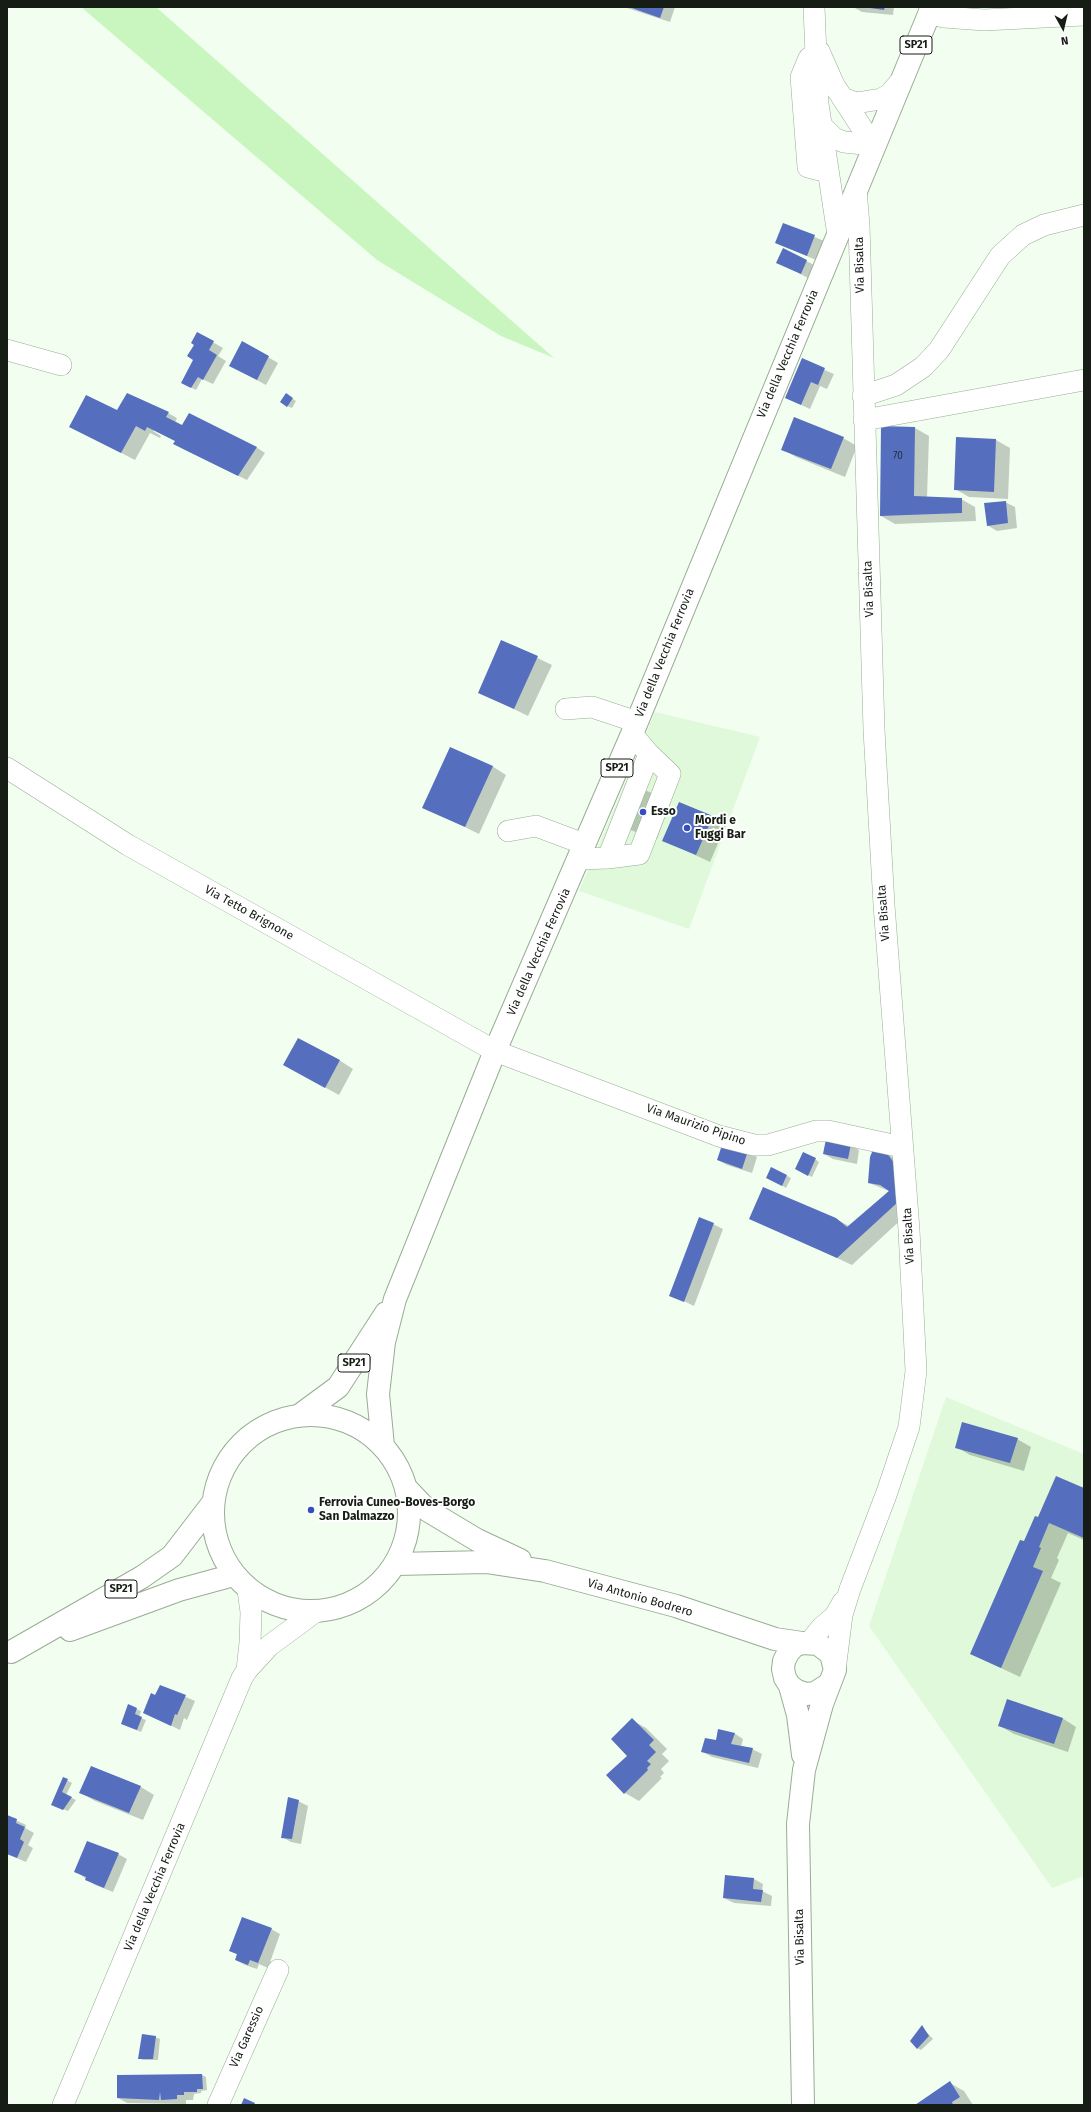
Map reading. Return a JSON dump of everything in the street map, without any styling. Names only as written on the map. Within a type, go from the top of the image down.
[{"type":"main road","name":"Via della Vecchia Ferrovia","points":[[383,1446],[378,1394],[384,1342],[395,1299],[495,1051],[634,728],[838,236],[899,82],[931,10]]},
{"type":"main road","name":"Via della Vecchia Ferrovia","points":[[300,1415],[338,1386],[395,1299]]},
{"type":"main road","points":[[300,1415],[330,1416],[359,1427],[383,1446],[398,1466],[407,1489],[410,1515],[406,1540],[396,1564],[380,1583],[361,1598],[339,1608],[314,1612],[291,1610],[268,1602],[241,1583],[220,1554],[215,1536],[212,1504],[221,1472],[240,1444],[267,1424],[300,1415]]},
{"type":"main road","name":"Via Antonio Bodrero","points":[[407,1489],[428,1510],[477,1540],[545,1571]]},
{"type":"main road","name":"SP21","points":[[9,1653],[142,1577],[172,1556],[212,1504]]},
{"type":"main road","name":"Via Antonio Bodrero","points":[[396,1564],[486,1562],[545,1571],[676,1606],[735,1627],[775,1639],[806,1642]]},
{"type":"main road","name":"SP21","points":[[9,1653],[179,1590],[241,1583]]},
{"type":"main road","name":"Via Antonio Bodrero","points":[[735,1627],[763,1648],[787,1682]]},
{"type":"main road","points":[[787,1682],[797,1691],[806,1694],[815,1693],[832,1677],[834,1661],[825,1648],[806,1642]]},
{"type":"main road","name":"Via Bisalta","points":[[804,1770],[801,1730],[783,1670],[784,1661],[791,1650],[806,1642]]},
{"type":"main road","name":"Via Bisalta","points":[[803,2105],[798,1824],[804,1770],[832,1677]]},
{"type":"street","name":"Via Bisalta","points":[[814,7],[816,75],[821,125],[838,236]]},
{"type":"street","points":[[931,10],[944,17],[984,20],[1084,15]]},
{"type":"street","name":"Via Bisalta","points":[[816,43],[826,69],[873,146]]},
{"type":"street","points":[[816,43],[801,77],[808,167],[828,172]]},
{"type":"street","points":[[843,98],[856,103],[875,101],[890,94],[899,82]]},
{"type":"street","points":[[821,125],[834,138],[844,142],[873,146]]},
{"type":"street","name":"Via Bisalta","points":[[832,1677],[842,1615],[850,1589],[886,1495],[909,1427],[916,1371],[875,754],[859,225],[856,190]]},
{"type":"street","points":[[863,396],[896,385],[923,367],[939,350],[1000,256],[1023,235],[1044,225],[1084,215]]},
{"type":"street","points":[[7,350],[61,365]]},
{"type":"street","points":[[864,420],[1084,380]]},
{"type":"street","points":[[508,831],[536,826],[582,851],[608,858],[639,854],[670,774],[649,754],[634,728],[592,707],[566,709]]},
{"type":"street","points":[[608,858],[649,754]]},
{"type":"street","name":"Via Tetto Brignone","points":[[7,768],[128,845],[495,1051]]},
{"type":"street","name":"Via Maurizio Pipino","points":[[495,1051],[719,1136],[754,1145],[768,1145],[816,1131],[828,1131],[902,1148]]},
{"type":"street","name":"Via della Vecchia Ferrovia","points":[[63,2105],[247,1670],[251,1612],[241,1583]]},
{"type":"street","name":"Via Bisalta","points":[[806,1642],[835,1616],[850,1589]]},
{"type":"street","name":"Via della Vecchia Ferrovia","points":[[247,1670],[269,1646],[314,1612]]},
{"type":"street","name":"Via Garessio","points":[[218,2105],[278,1970]]},
{"type":"shaded area","points":[[655,712],[760,737],[689,929],[579,891]]},
{"type":"shaded area","points":[[946,1397],[1084,1454],[1084,1876],[1052,1888],[869,1626]]},
{"type":"green space","points":[[81,7],[156,7],[554,358],[501,336],[377,260]]},
{"type":"building","points":[[629,7],[664,7],[660,18]]},
{"type":"building","points":[[863,7],[885,7],[884,10]]},
{"type":"building","points":[[783,223],[815,235],[807,256],[775,243]]},
{"type":"building","points":[[783,248],[807,260],[801,274],[776,263]]},
{"type":"building","points":[[197,332],[214,341],[209,350],[217,355],[203,380],[198,377],[191,388],[181,383],[193,360],[187,356],[194,345],[191,343]]},
{"type":"building","points":[[242,341],[269,356],[257,380],[229,366]]},
{"type":"building","points":[[802,358],[825,368],[818,385],[811,382],[801,405],[785,398]]},
{"type":"building","points":[[127,393],[169,412],[166,417],[182,425],[189,413],[257,447],[238,476],[173,444],[175,441],[147,427],[145,431],[136,426],[121,453],[69,427],[86,395],[117,410]]},
{"type":"building","points":[[286,393],[293,398],[287,407],[280,402]]},
{"type":"building","points":[[794,417],[844,437],[831,469],[781,450]]},
{"type":"building","points":[[881,426],[915,427],[914,496],[962,498],[962,513],[880,516]]},
{"type":"building","points":[[956,437],[996,439],[994,492],[954,490]]},
{"type":"building","points":[[1006,501],[1008,523],[987,526],[984,503]]},
{"type":"building","points":[[501,640],[538,656],[514,709],[478,693]]},
{"type":"building","points":[[450,747],[493,766],[465,827],[422,808]]},
{"type":"building","points":[[679,802],[713,816],[696,855],[662,841]]},
{"type":"building","points":[[298,1038],[340,1060],[325,1088],[283,1065]]},
{"type":"building","points":[[826,1139],[851,1144],[848,1159],[823,1154]]},
{"type":"building","points":[[723,1142],[748,1151],[742,1169],[717,1160]]},
{"type":"building","points":[[874,1147],[886,1152],[895,1164],[898,1202],[837,1258],[749,1219],[763,1187],[836,1218],[847,1227],[889,1191],[880,1185],[868,1183],[870,1157]]},
{"type":"building","points":[[803,1152],[816,1158],[808,1176],[795,1169]]},
{"type":"building","points":[[771,1167],[787,1175],[782,1186],[766,1178]]},
{"type":"building","points":[[699,1217],[714,1223],[684,1302],[669,1296]]},
{"type":"building","points":[[962,1422],[1018,1438],[1010,1463],[955,1448]]},
{"type":"building","points":[[1056,1476],[1084,1488],[1084,1538],[1049,1523],[1033,1567],[1043,1571],[1001,1668],[970,1654],[1020,1540],[1024,1541],[1035,1516],[1038,1517]]},
{"type":"building","points":[[160,1685],[186,1695],[177,1715],[175,1714],[171,1726],[143,1713],[151,1693],[155,1695]]},
{"type":"building","points":[[1007,1699],[1063,1718],[1054,1744],[998,1726]]},
{"type":"building","points":[[128,1704],[137,1708],[135,1714],[142,1717],[137,1730],[121,1724]]},
{"type":"building","points":[[632,1718],[654,1740],[649,1745],[656,1752],[647,1761],[651,1764],[647,1768],[648,1770],[624,1794],[606,1775],[627,1756],[611,1739]]},
{"type":"building","points":[[718,1729],[735,1733],[731,1744],[753,1748],[749,1763],[701,1752],[705,1738],[716,1740]]},
{"type":"building","points":[[91,1766],[141,1786],[129,1813],[79,1793]]},
{"type":"building","points":[[63,1777],[68,1779],[62,1792],[72,1797],[63,1810],[51,1805]]},
{"type":"building","points":[[288,1797],[299,1800],[292,1839],[281,1838]]},
{"type":"building","points":[[7,1815],[17,1819],[16,1823],[25,1827],[20,1839],[24,1842],[17,1858],[7,1854]]},
{"type":"building","points":[[87,1841],[119,1853],[104,1888],[85,1880],[86,1877],[74,1872]]},
{"type":"building","points":[[725,1875],[754,1878],[753,1889],[763,1890],[761,1902],[723,1898]]},
{"type":"building","points":[[242,1917],[272,1928],[258,1963],[250,1960],[248,1965],[235,1960],[237,1954],[229,1951]]},
{"type":"building","points":[[922,2025],[929,2036],[917,2049],[910,2041]]},
{"type":"building","points":[[142,2034],[156,2036],[153,2059],[138,2059]]},
{"type":"building","points":[[202,2074],[203,2089],[197,2089],[197,2092],[184,2092],[184,2095],[177,2095],[177,2099],[161,2100],[160,2092],[159,2100],[117,2098],[117,2075]]},
{"type":"building","points":[[950,2081],[960,2097],[952,2102],[953,2105],[915,2105]]},
{"type":"building","points":[[244,2098],[255,2103],[254,2105],[241,2105]]},
{"type":"place","name":"Esso","points":[[643,812]]},
{"type":"place","name":"Mordi e Fuggi Bar","points":[[687,828]]},
{"type":"place","name":"Ferrovia Cuneo-Boves-Borgo San Dalmazzo","points":[[311,1510]]}]
